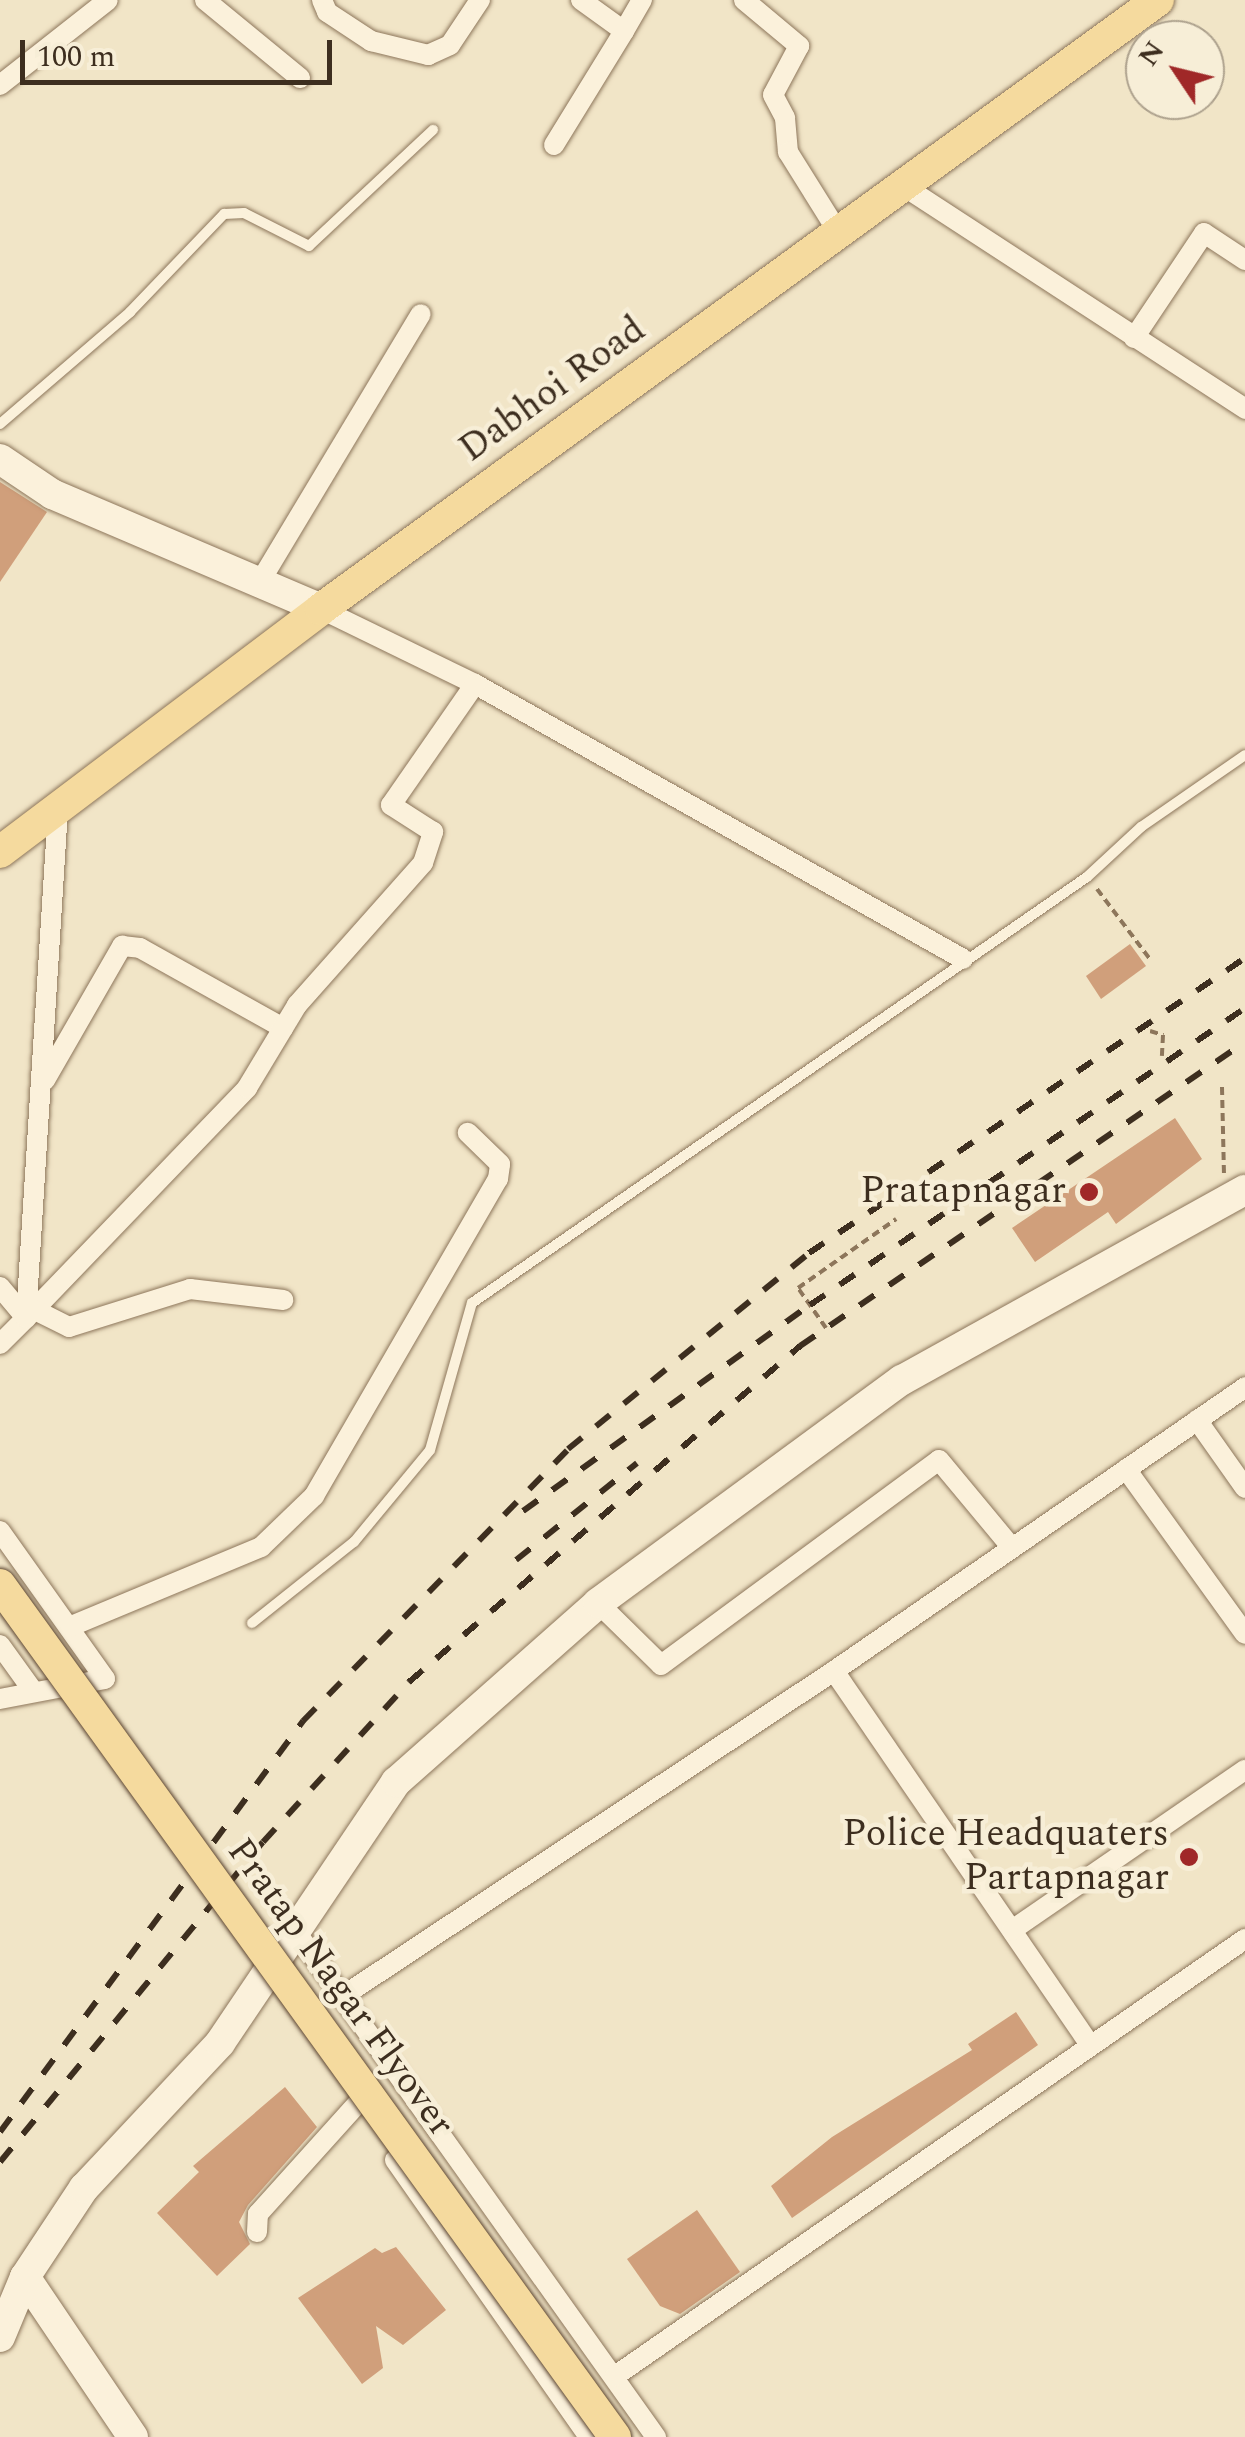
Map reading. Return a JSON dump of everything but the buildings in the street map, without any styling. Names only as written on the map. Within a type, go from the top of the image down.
[{"type":"main road","name":"Dabhoi Road","points":[[0,852],[321,609],[1158,0]]},
{"type":"main road","name":"Pratap Nagar Flyover","points":[[0,1586],[616,2437]]},
{"type":"street","points":[[0,86],[108,0]]},
{"type":"street","points":[[205,0],[300,78]]},
{"type":"street","points":[[322,0],[327,12],[372,41],[428,55],[450,45],[480,0]]},
{"type":"street","points":[[581,0],[624,30]]},
{"type":"street","points":[[554,146],[642,0]]},
{"type":"street","points":[[744,0],[799,46],[773,96],[785,118],[788,152],[838,232]]},
{"type":"street","points":[[902,185],[1245,409]]},
{"type":"street","points":[[1134,338],[1204,232],[1245,260]]},
{"type":"street","points":[[262,580],[421,314]]},
{"type":"street","points":[[0,459],[52,494],[262,580],[475,684],[962,959]]},
{"type":"street","points":[[0,1344],[247,1088],[283,1028],[422,862],[434,832],[391,805],[475,684]]},
{"type":"street","points":[[30,1313],[58,810]]},
{"type":"street","points":[[40,1088],[122,946],[140,948],[283,1028]]},
{"type":"street","points":[[69,1627],[261,1547],[314,1496],[498,1178],[500,1164],[468,1133]]},
{"type":"street","points":[[0,2337],[25,2277],[84,2188],[220,2043],[388,1790],[598,1603],[902,1380],[1235,1196]]},
{"type":"street","points":[[0,1287],[30,1313],[70,1328],[190,1289],[282,1300]]},
{"type":"street","points":[[342,1996],[834,1671],[1245,1387]]},
{"type":"street","points":[[1197,1420],[1245,1488]]},
{"type":"street","points":[[598,1603],[661,1665],[939,1460],[1012,1548]]},
{"type":"street","points":[[1126,1470],[1245,1634]]},
{"type":"street","points":[[0,1531],[105,1679],[31,1688],[0,1699]]},
{"type":"street","points":[[0,1646],[31,1688]]},
{"type":"street","points":[[834,1671],[1089,2044]]},
{"type":"street","points":[[1012,1930],[1245,1770]]},
{"type":"street","points":[[294,1929],[656,2437]]},
{"type":"street","points":[[615,2376],[1245,1939]]},
{"type":"street","points":[[265,1976],[589,2437]]},
{"type":"street","points":[[257,2232],[258,2214],[356,2104]]},
{"type":"street","points":[[25,2277],[133,2437]]},
{"type":"lane","points":[[0,424],[130,312],[224,214],[244,213],[309,246],[433,130]]},
{"type":"lane","points":[[252,1623],[354,1542],[430,1450],[472,1303],[962,959],[1088,877],[1141,827],[1245,755]]},
{"type":"path","points":[[1088,877],[1150,958]]},
{"type":"path","points":[[1150,1031],[1162,1035],[1162,1056]]},
{"type":"path","points":[[1222,1087],[1235,1196]]},
{"type":"path","points":[[826,1328],[798,1288],[896,1220]]},
{"type":"railway","points":[[0,2132],[303,1721],[568,1449],[809,1253],[1245,958]]},
{"type":"railway","points":[[523,1511],[810,1305],[1245,1008]]},
{"type":"railway","points":[[0,2162],[263,1842],[409,1682],[800,1346],[1245,1042]]},
{"type":"railway","points":[[516,1560],[637,1463]]},
{"type":"place","name":"Pratapnagar","points":[[1089,1192]]},
{"type":"place","name":"Police Headquaters Partapnagar","points":[[1189,1857]]}]
